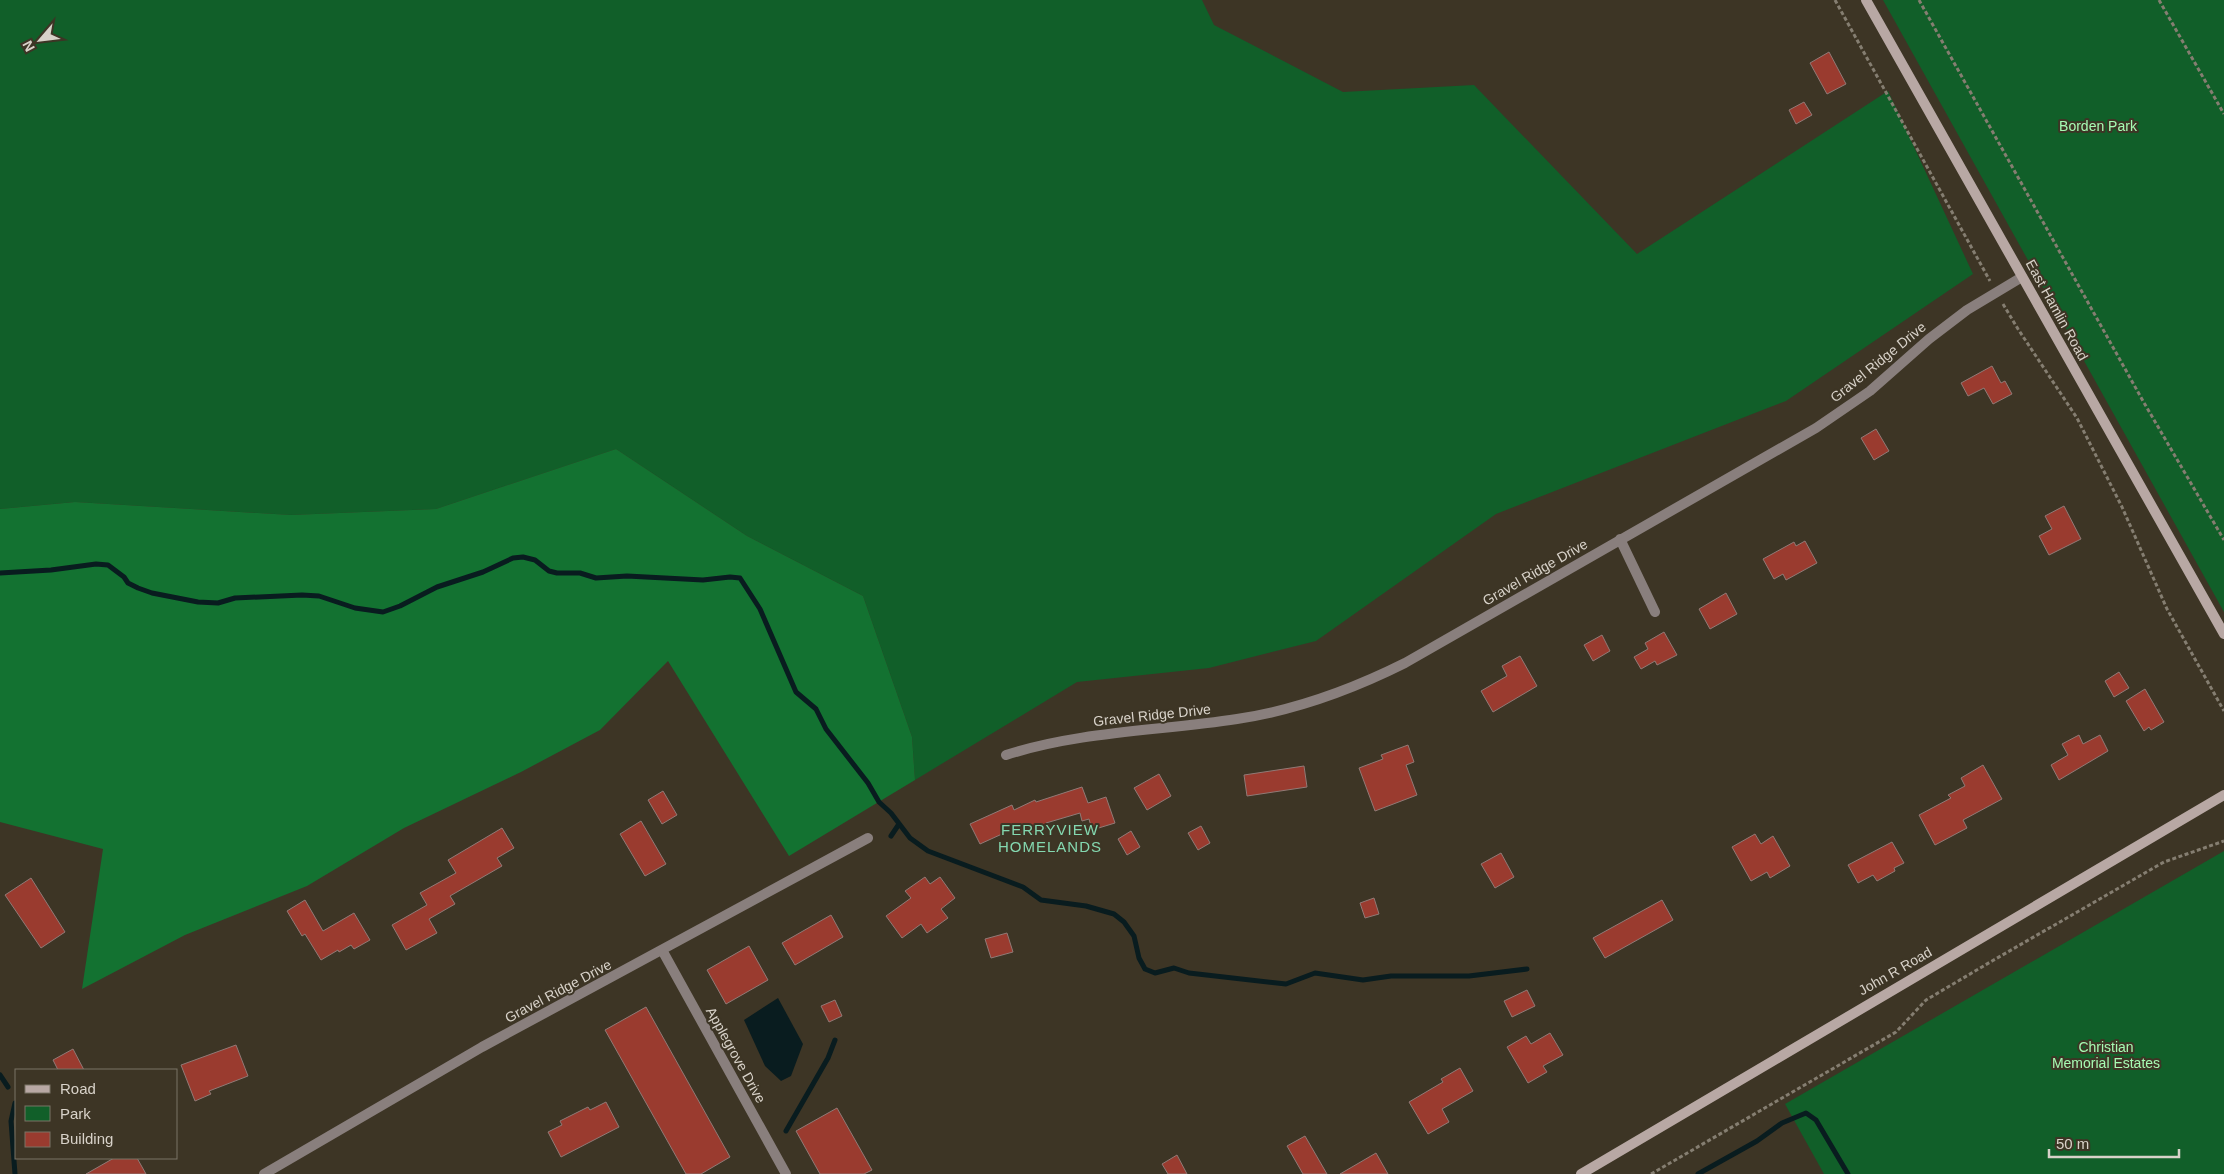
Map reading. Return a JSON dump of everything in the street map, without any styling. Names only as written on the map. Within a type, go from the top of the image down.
[{"type":"main road","name":"East Hamlin Road","points":[[1866,0],[2224,634]]},
{"type":"main road","name":"John R Road","points":[[1581,1174],[2224,795]]},
{"type":"street","name":"Gravel Ridge Drive","points":[[1006,755],[1067,739],[1238,719],[1283,710],[1340,693],[1405,662],[1816,428],[1870,391],[1929,339],[1967,310],[2022,277]]},
{"type":"street","points":[[1620,539],[1655,612]]},
{"type":"street","name":"Gravel Ridge Drive","points":[[264,1174],[482,1047],[868,838]]},
{"type":"street","name":"Applegrove Drive","points":[[662,950],[786,1174]]},
{"type":"path","points":[[1835,0],[1990,280]]},
{"type":"path","points":[[1919,0],[2142,401],[2224,540]]},
{"type":"path","points":[[2159,0],[2224,114]]},
{"type":"path","points":[[2004,305],[2077,418],[2122,507],[2167,609],[2224,711]]},
{"type":"path","points":[[1651,1174],[1896,1032],[1926,1000],[1992,960],[2164,862],[2224,841]]},
{"type":"green space","points":[[0,0],[1202,0],[1214,25],[1343,92],[1474,85],[1637,254],[1888,91],[1973,274],[1786,401],[1496,514],[1316,641],[1209,668],[1077,682],[915,780],[912,737],[863,596],[747,536],[616,449],[436,509],[291,515],[75,502],[0,509]]},
{"type":"green space","name":"Borden Park","points":[[1883,0],[2224,0],[2224,612]]},
{"type":"green space","points":[[616,449],[747,536],[863,596],[912,737],[915,780],[789,856],[668,661],[600,730],[521,772],[404,828],[307,886],[185,935],[82,989],[103,849],[0,822],[0,509],[75,502],[291,515],[436,509]]},
{"type":"green space","name":"Christian Memorial Estates","points":[[2224,851],[2224,1174],[1824,1174],[1785,1104]]},
{"type":"shaded area","points":[[778,998],[803,1044],[791,1076],[781,1081],[765,1066],[744,1020]]},
{"type":"building","points":[[1829,52],[1846,84],[1827,94],[1810,63]]},
{"type":"building","points":[[1804,102],[1812,115],[1796,124],[1789,110]]},
{"type":"building","points":[[1992,366],[2001,383],[2005,381],[2012,394],[1993,404],[1984,388],[1968,396],[1961,383]]},
{"type":"building","points":[[1876,429],[1889,451],[1874,460],[1861,438]]},
{"type":"building","points":[[2064,506],[2081,539],[2049,555],[2039,536],[2052,529],[2045,516]]},
{"type":"building","points":[[1805,541],[1817,563],[1786,580],[1783,574],[1774,579],[1763,559],[1794,542],[1796,546]]},
{"type":"building","points":[[1726,593],[1737,614],[1710,629],[1699,609]]},
{"type":"building","points":[[1664,632],[1677,655],[1657,665],[1655,661],[1641,669],[1634,657],[1648,649],[1645,643]]},
{"type":"building","points":[[1602,635],[1610,651],[1593,661],[1584,645]]},
{"type":"building","points":[[1520,656],[1537,686],[1493,712],[1481,691],[1507,676],[1502,666]]},
{"type":"building","points":[[2119,672],[2129,688],[2114,697],[2105,681]]},
{"type":"building","points":[[2145,689],[2164,722],[2151,730],[2149,727],[2144,731],[2126,701]]},
{"type":"building","points":[[2079,735],[2083,744],[2100,735],[2108,751],[2059,780],[2051,765],[2068,755],[2062,744]]},
{"type":"building","points":[[1408,745],[1414,762],[1406,765],[1417,795],[1375,811],[1359,768],[1383,759],[1381,755]]},
{"type":"building","points":[[1983,765],[2002,799],[1963,820],[1967,828],[1935,845],[1919,815],[1951,798],[1948,795],[1965,786],[1961,778]]},
{"type":"building","points":[[1304,766],[1307,787],[1247,796],[1244,775]]},
{"type":"building","points":[[1159,774],[1171,796],[1147,810],[1134,788]]},
{"type":"building","points":[[1082,787],[1088,803],[1106,797],[1115,823],[1092,830],[1089,819],[1082,821],[1080,813],[1046,823],[1048,827],[1033,834],[1030,829],[1016,836],[1013,829],[980,844],[970,824],[1012,805],[1014,810],[1035,800],[1036,802]]},
{"type":"building","points":[[663,791],[677,815],[662,824],[648,800]]},
{"type":"building","points":[[641,821],[666,864],[645,876],[620,834]]},
{"type":"building","points":[[1201,826],[1210,843],[1198,850],[1188,833]]},
{"type":"building","points":[[502,828],[514,848],[497,858],[502,866],[450,896],[455,904],[429,919],[437,933],[406,950],[392,925],[427,905],[420,893],[456,873],[448,860]]},
{"type":"building","points":[[1131,831],[1140,847],[1127,855],[1118,839]]},
{"type":"building","points":[[1755,834],[1761,844],[1773,836],[1790,866],[1770,878],[1767,872],[1751,881],[1732,847]]},
{"type":"building","points":[[1892,842],[1904,863],[1894,868],[1895,871],[1877,881],[1873,875],[1858,883],[1848,865]]},
{"type":"building","points":[[1501,853],[1514,877],[1495,888],[1481,864]]},
{"type":"building","points":[[925,877],[930,884],[940,877],[955,898],[941,909],[948,918],[927,933],[921,924],[902,938],[886,916],[911,898],[905,891]]},
{"type":"building","points":[[31,878],[65,932],[41,948],[5,895]]},
{"type":"building","points":[[1374,898],[1379,914],[1365,918],[1360,903]]},
{"type":"building","points":[[305,900],[323,931],[354,913],[370,940],[354,949],[351,945],[339,952],[338,950],[321,960],[305,934],[302,936],[287,911]]},
{"type":"building","points":[[1662,900],[1673,920],[1605,958],[1593,938]]},
{"type":"building","points":[[831,915],[843,937],[795,965],[782,943]]},
{"type":"building","points":[[1007,933],[1013,952],[991,958],[985,939]]},
{"type":"building","points":[[749,946],[768,980],[726,1004],[707,970]]},
{"type":"building","points":[[1527,990],[1535,1006],[1512,1017],[1504,1001]]},
{"type":"building","points":[[835,1000],[842,1016],[829,1022],[821,1006]]},
{"type":"building","points":[[646,1007],[730,1157],[701,1174],[686,1174],[605,1030]]},
{"type":"building","points":[[1550,1033],[1563,1055],[1543,1066],[1547,1072],[1528,1083],[1507,1047],[1526,1036],[1531,1044]]},
{"type":"building","points":[[236,1045],[248,1076],[209,1091],[211,1094],[195,1101],[181,1065]]},
{"type":"building","points":[[73,1049],[83,1069],[58,1069],[53,1060]]},
{"type":"building","points":[[1460,1068],[1473,1091],[1442,1109],[1449,1122],[1428,1134],[1409,1102],[1443,1082],[1441,1079]]},
{"type":"building","points":[[606,1102],[619,1127],[561,1157],[548,1132],[562,1125],[560,1121],[588,1107],[590,1110]]},
{"type":"building","points":[[837,1108],[872,1170],[864,1174],[820,1174],[796,1131]]},
{"type":"building","points":[[1305,1136],[1327,1174],[1303,1174],[1287,1146]]},
{"type":"building","points":[[1376,1153],[1388,1174],[1340,1174]]},
{"type":"building","points":[[1177,1155],[1187,1174],[1168,1174],[1162,1164]]},
{"type":"building","points":[[112,1159],[138,1159],[146,1174],[86,1174]]},
{"type":"waterway","points":[[0,573],[51,570],[96,564],[108,565],[124,577],[128,583],[138,588],[152,593],[198,602],[218,603],[235,598],[302,595],[319,596],[355,608],[383,612],[400,606],[437,587],[483,572],[513,558],[523,557],[535,560],[549,571],[580,573],[596,578],[627,576],[703,580],[730,577],[740,578],[760,609],[796,692],[816,709],[826,729],[868,783],[879,802],[891,813],[910,838],[928,851],[1023,887],[1041,900],[1086,906],[1114,914],[1124,922],[1134,936],[1139,958],[1145,969],[1155,973],[1174,968],[1189,973],[1286,984],[1315,973],[1363,980],[1391,976],[1469,976],[1527,969]]},
{"type":"waterway","points":[[891,836],[899,824]]},
{"type":"waterway","points":[[786,1131],[828,1058],[835,1040]]},
{"type":"waterway","points":[[0,1075],[8,1087]]},
{"type":"waterway","points":[[15,1103],[11,1121],[15,1174]]},
{"type":"waterway","points":[[1698,1174],[1757,1141],[1782,1123],[1806,1113],[1816,1120],[1848,1174]]},
{"type":"district","name":"FERRYVIEW HOMELANDS","points":[[1050,838]]}]
